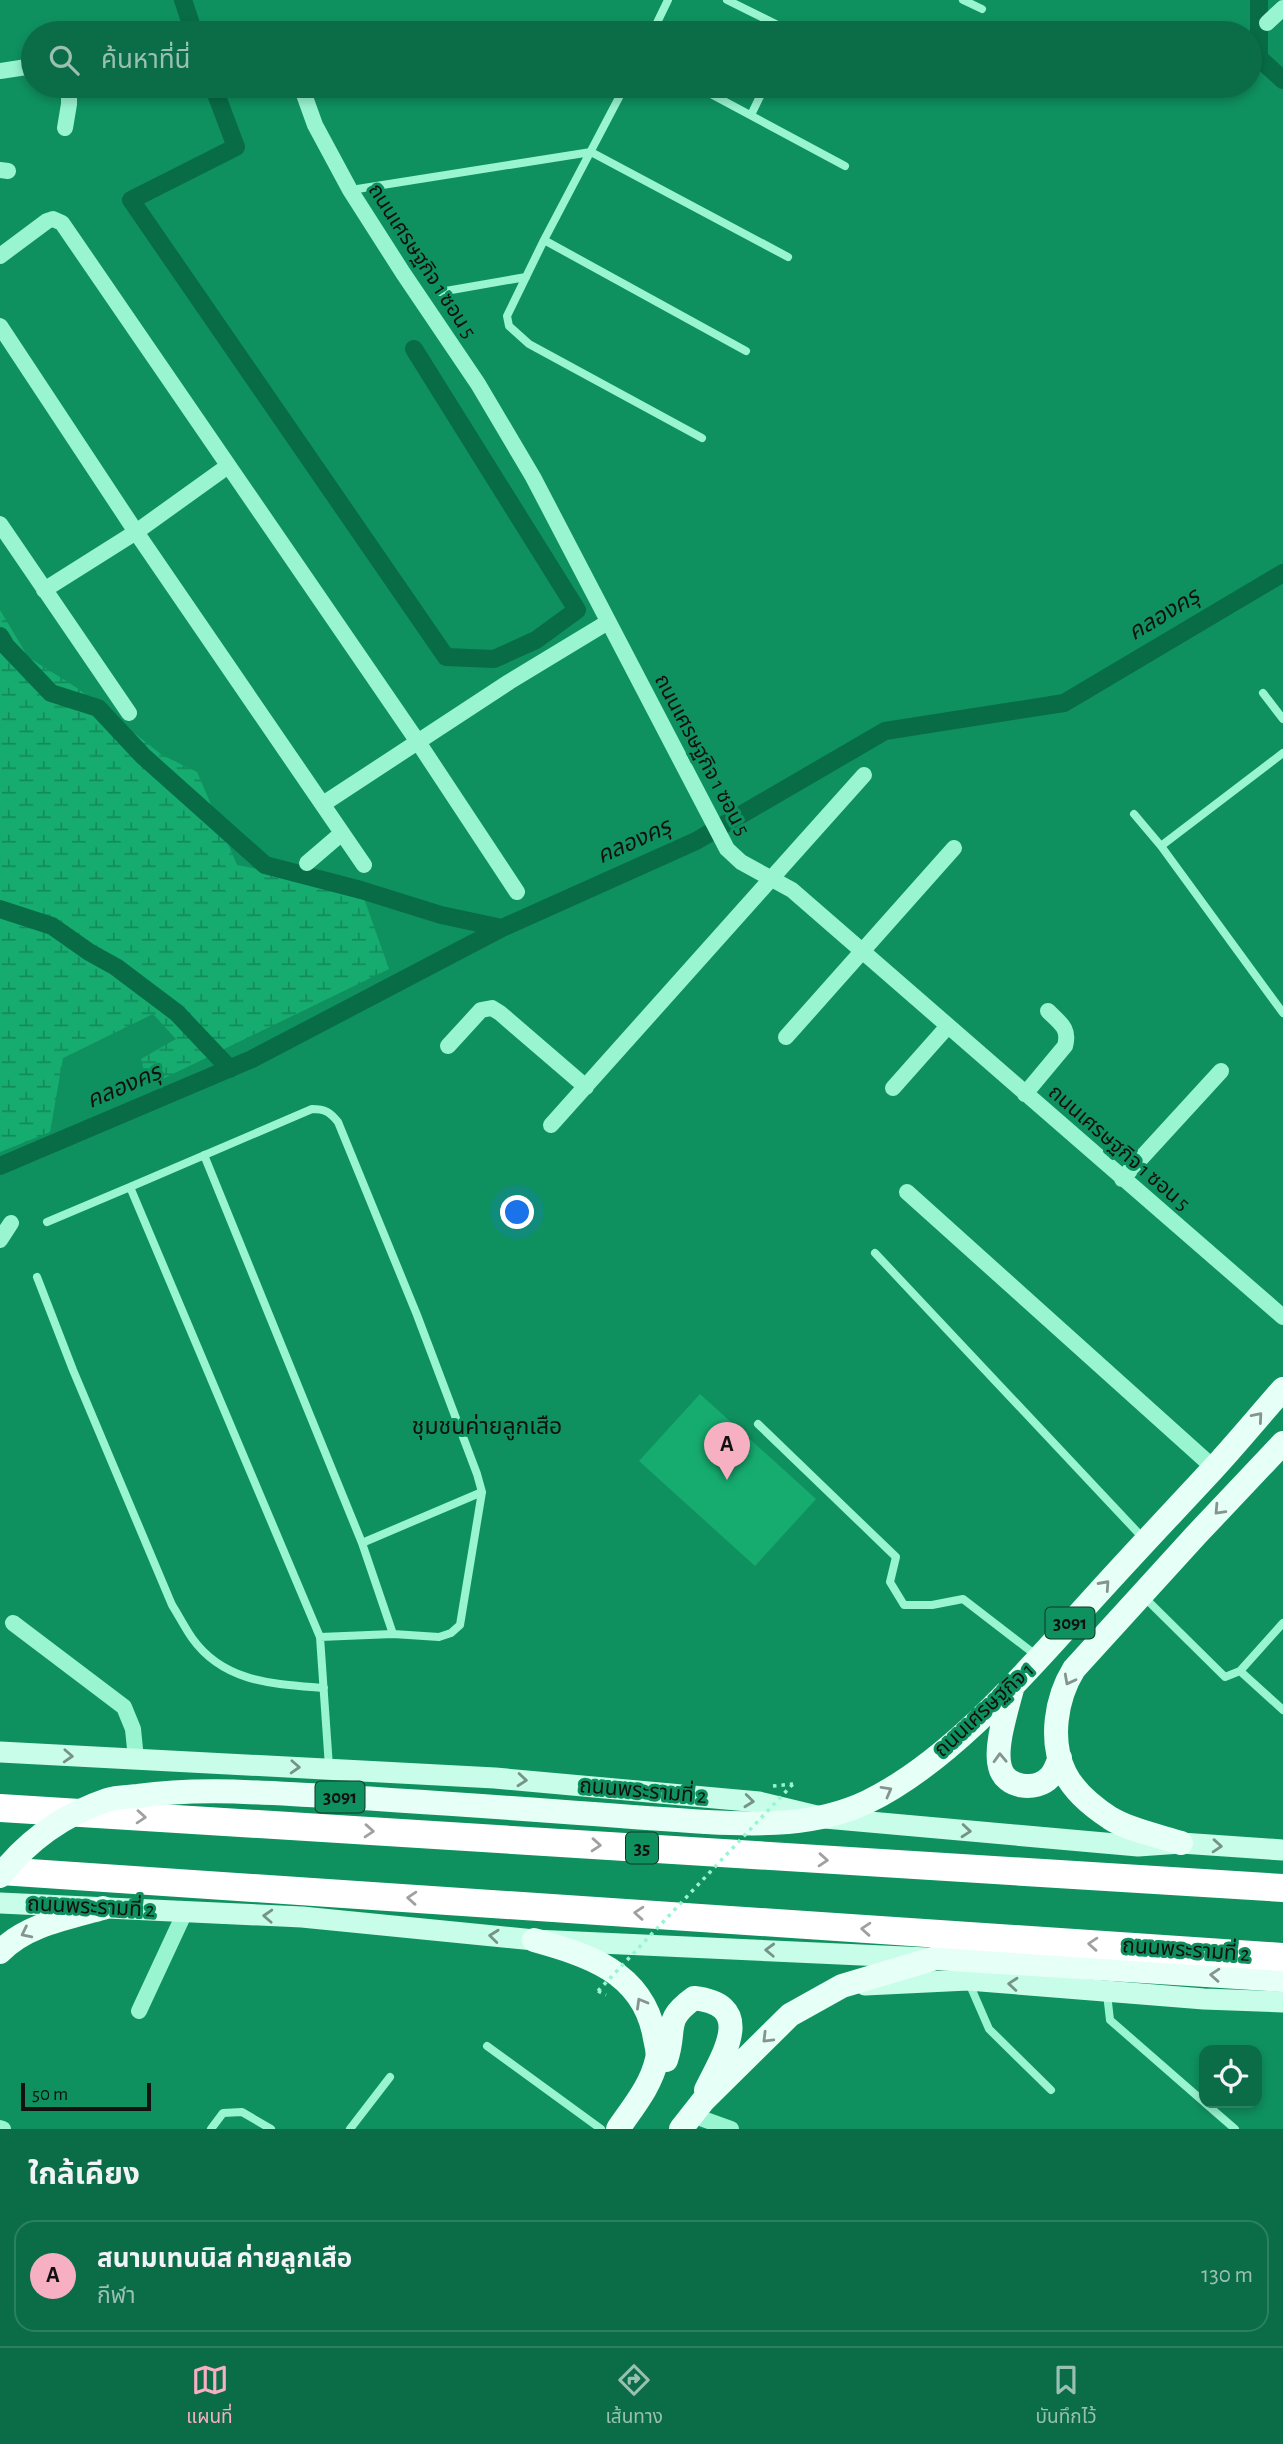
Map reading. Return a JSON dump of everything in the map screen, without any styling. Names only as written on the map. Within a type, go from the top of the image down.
[{"type":"highway","name":"35","points":[[0,1808],[1283,1888]]},
{"type":"highway","name":"ถนนพระรามที่ 2","points":[[0,1871],[1283,1957]]},
{"type":"main road","name":"ถนนเศรษฐกิจ 1","points":[[0,1876],[37,1836],[67,1817],[109,1800],[160,1793],[225,1790],[760,1825],[825,1818],[866,1802],[903,1782],[969,1729],[1214,1468],[1283,1388]]},
{"type":"main road","name":"ถนนเศรษฐกิจ 1","points":[[1181,1843],[1112,1820],[1082,1795],[1065,1772],[1060,1758],[1056,1726],[1059,1704],[1065,1684],[1074,1669],[1283,1443]]},
{"type":"main road","points":[[1013,1685],[999,1751],[1003,1774],[1008,1780],[1018,1784],[1039,1785],[1052,1776],[1060,1758]]},
{"type":"main road","name":"ถนนพระรามที่ 2","points":[[0,1752],[495,1778],[759,1802],[825,1818],[1138,1846],[1181,1843],[1283,1850]]},
{"type":"main road","name":"ถนนพระรามที่ 2","points":[[0,1903],[302,1917],[534,1940],[936,1958]]},
{"type":"main road","points":[[0,1952],[16,1938],[35,1929],[103,1908]]},
{"type":"main road","points":[[534,1940],[594,1958],[613,1971],[639,1996],[651,2021],[658,2056],[646,2090]]},
{"type":"main road","points":[[690,2117],[790,2015],[842,1986],[936,1958],[1283,1980]]},
{"type":"main road","points":[[842,1986],[968,1980],[1283,2002]]},
{"type":"main road","points":[[618,2129],[666,2062],[676,2011],[694,1998],[714,2000],[728,2014],[732,2037],[690,2117]]},
{"type":"street","points":[[1267,23],[1283,8]]},
{"type":"street","points":[[0,71],[21,68]]},
{"type":"street","points":[[65,128],[69,98]]},
{"type":"street","name":"ถนนเศรษฐกิจ 1 ซอน 5","points":[[305,98],[315,125],[350,190],[501,420],[727,849],[741,862],[792,890],[1283,1317]]},
{"type":"street","points":[[0,256],[47,220],[58,220],[66,229],[418,741],[517,892]]},
{"type":"street","points":[[0,326],[136,532],[364,865]]},
{"type":"street","points":[[44,590],[136,532],[228,466]]},
{"type":"street","points":[[0,524],[129,713]]},
{"type":"street","points":[[323,804],[509,682],[608,622]]},
{"type":"street","points":[[551,1125],[864,775]]},
{"type":"street","points":[[307,863],[342,833]]},
{"type":"street","points":[[786,1037],[954,848]]},
{"type":"street","points":[[448,1046],[481,1010],[492,1008],[586,1087]]},
{"type":"street","points":[[1026,1094],[1067,1040],[1068,1034],[1048,1011]]},
{"type":"street","points":[[893,1088],[948,1026]]},
{"type":"street","points":[[1122,1179],[1221,1071]]},
{"type":"street","points":[[906,1192],[1214,1468]]},
{"type":"street","points":[[0,1240],[11,1223]]},
{"type":"street","points":[[13,1623],[124,1707],[133,1729],[136,1759]]},
{"type":"street","points":[[139,2011],[185,1912]]},
{"type":"street","points":[[690,2117],[731,2129]]},
{"type":"lane","points":[[658,21],[668,0]]},
{"type":"lane","points":[[727,0],[768,21]]},
{"type":"lane","points":[[963,0],[982,9]]},
{"type":"lane","points":[[619,98],[526,276],[507,316],[509,326],[529,344],[702,438]]},
{"type":"lane","points":[[718,98],[845,166]]},
{"type":"lane","points":[[751,116],[759,98]]},
{"type":"lane","points":[[350,190],[591,152],[788,257]]},
{"type":"lane","points":[[544,240],[746,351]]},
{"type":"lane","points":[[440,292],[526,276]]},
{"type":"lane","points":[[1264,693],[1283,719]]},
{"type":"lane","points":[[1161,846],[1283,753]]},
{"type":"lane","points":[[1134,814],[1161,846],[1283,1013]]},
{"type":"lane","points":[[47,1222],[312,1109],[324,1109],[338,1122],[416,1315],[482,1492],[460,1625],[451,1633],[439,1637],[393,1634],[320,1637]]},
{"type":"lane","points":[[204,1156],[362,1543],[393,1634]]},
{"type":"lane","points":[[130,1187],[320,1637],[329,1769]]},
{"type":"lane","points":[[875,1253],[1146,1540]]},
{"type":"lane","points":[[37,1277],[172,1605],[193,1640],[219,1664],[241,1676],[270,1683],[324,1688]]},
{"type":"lane","points":[[758,1424],[896,1557],[890,1582],[904,1605],[932,1605],[962,1599],[1039,1657]]},
{"type":"lane","points":[[362,1543],[482,1492]]},
{"type":"lane","points":[[1141,1594],[1225,1677],[1240,1671],[1283,1623]]},
{"type":"lane","points":[[1240,1671],[1280,1707],[1283,1696]]},
{"type":"lane","points":[[968,1980],[989,2029],[1051,2090]]},
{"type":"lane","points":[[1107,1991],[1110,2020],[1199,2099]]},
{"type":"lane","points":[[487,2046],[601,2129]]},
{"type":"lane","points":[[350,2129],[390,2077]]},
{"type":"lane","points":[[1210,2108],[1235,2129]]},
{"type":"lane","points":[[211,2129],[223,2113],[242,2112],[271,2129]]},
{"type":"path","points":[[598,1991],[793,1784]]},
{"type":"green space","points":[[0,610],[28,657],[77,688],[162,755],[197,772],[237,865],[361,890],[389,969],[148,1086],[141,1059],[176,1039],[153,1014],[63,1058],[50,1132],[0,1152]]},
{"type":"green space","points":[[700,1394],[816,1499],[755,1566],[639,1461]]},
{"type":"waterway","points":[[183,0],[190,21]]},
{"type":"waterway","points":[[1259,0],[1259,21]]},
{"type":"waterway","points":[[1262,61],[1283,80]]},
{"type":"waterway","points":[[218,98],[236,147],[131,200],[446,657],[494,659],[536,640],[577,610],[414,349]]},
{"type":"waterway","name":"คลองครุ","points":[[0,1166],[252,1059],[502,928],[696,841],[885,731],[1064,703],[1283,573]]},
{"type":"waterway","points":[[0,636],[6,646],[51,693],[98,708],[143,756],[265,865],[361,890],[441,915],[502,928]]},
{"type":"waterway","points":[[0,909],[52,926],[116,967],[177,1013],[230,1069]]},
{"type":"place","name":"สนามเทนนิส ค่ายลูกเสือ","points":[[727,1480]]},
{"type":"district","name":"ชุมชนค่ายลูกเสือ","points":[[487,1427]]}]
